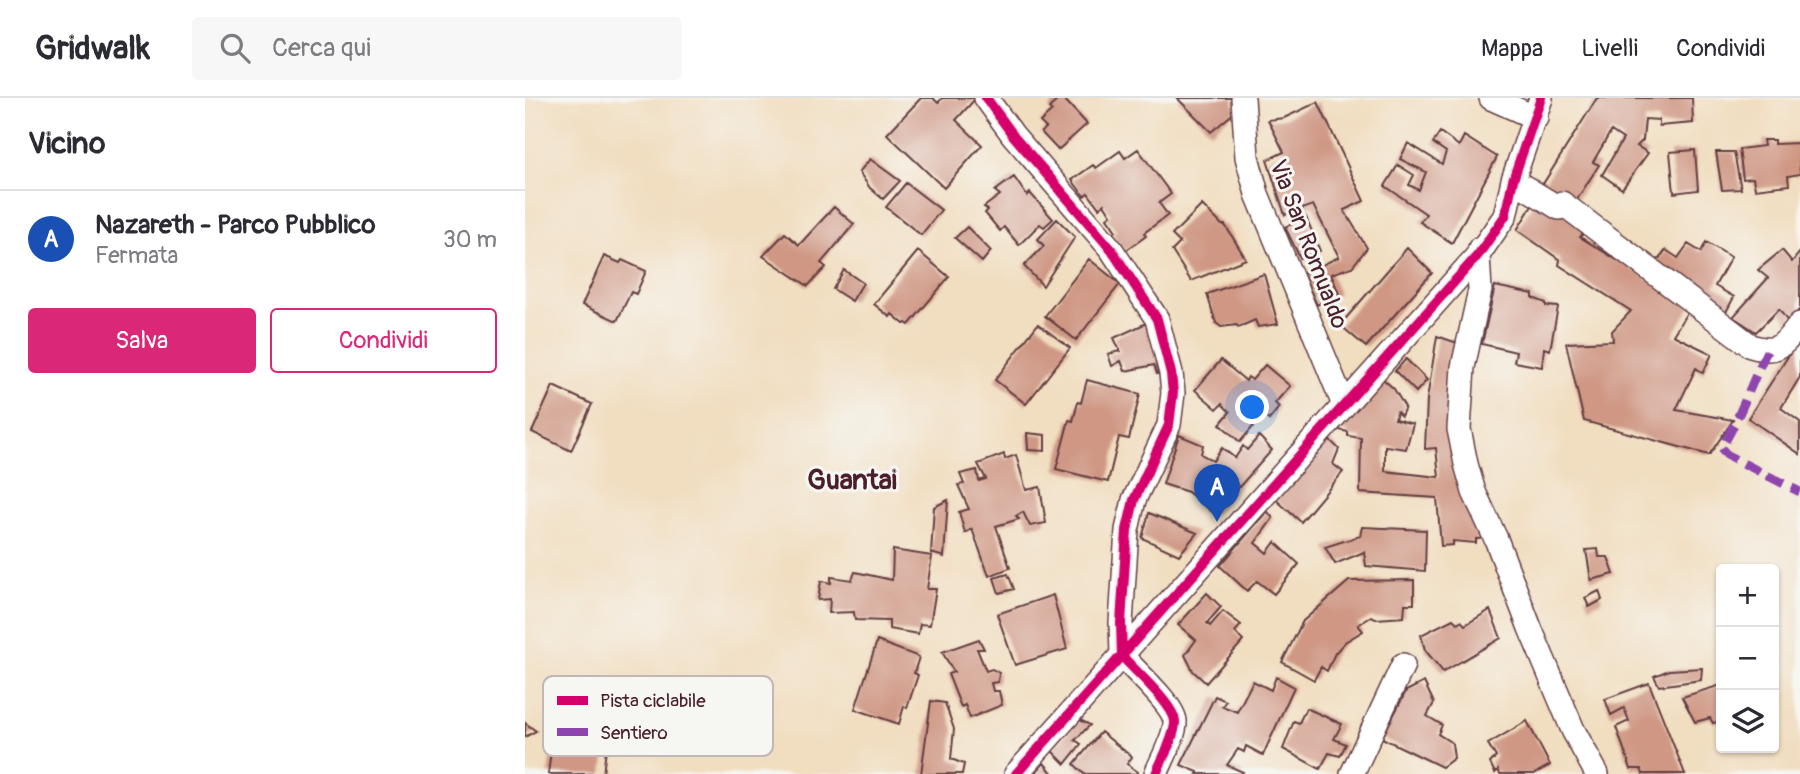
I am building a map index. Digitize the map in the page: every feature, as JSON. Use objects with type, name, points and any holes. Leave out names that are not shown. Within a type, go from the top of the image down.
[{"type":"street","points":[[986,98],[1013,135],[1111,249],[1157,319],[1171,373],[1173,393],[1168,425],[1134,500],[1127,530],[1121,623],[1122,656],[1169,708],[1175,722],[1156,774]]},
{"type":"street","name":"Via San Romualdo","points":[[1243,98],[1247,157],[1257,194],[1344,405]]},
{"type":"street","points":[[1016,774],[1478,255],[1505,216],[1513,180],[1538,108],[1491,98]]},
{"type":"street","points":[[1513,180],[1559,208],[1562,203],[1751,346],[1767,351],[1779,349],[1800,324]]},
{"type":"street","points":[[1478,255],[1479,290],[1463,367],[1459,429],[1466,464],[1474,492],[1496,539],[1573,730],[1597,774]]},
{"type":"street","points":[[1353,774],[1403,665]]},
{"type":"building","points":[[921,98],[933,98],[938,103],[942,98],[976,98],[956,120],[982,145],[944,188],[887,134]]},
{"type":"building","points":[[1060,98],[1087,124],[1058,150],[1041,132],[1046,128],[1040,122],[1052,111],[1049,108]]},
{"type":"building","points":[[1177,98],[1233,98],[1235,112],[1211,132]]},
{"type":"building","points":[[1597,98],[1692,98],[1693,123],[1659,126],[1659,120],[1645,119],[1643,140],[1637,146],[1648,153],[1622,189],[1602,175],[1623,139],[1611,131],[1593,162],[1599,165],[1574,204],[1538,192]]},
{"type":"building","points":[[1318,102],[1364,201],[1344,210],[1367,248],[1352,267],[1331,274],[1339,294],[1317,305],[1303,274],[1339,257],[1313,205],[1285,215],[1267,160],[1284,152],[1268,120],[1284,118]]},
{"type":"building","points":[[1440,132],[1459,146],[1464,136],[1497,157],[1452,243],[1420,222],[1426,214],[1385,186],[1398,165],[1414,175],[1409,185],[1419,190],[1426,172],[1400,159],[1408,143],[1442,164],[1446,152],[1433,143]]},
{"type":"building","points":[[1763,140],[1774,140],[1774,144],[1799,143],[1800,174],[1788,176],[1789,185],[1755,189],[1753,178],[1743,179],[1739,149],[1764,146]]},
{"type":"building","points":[[1138,149],[1171,194],[1159,203],[1168,215],[1125,251],[1112,234],[1116,231],[1107,218],[1111,215],[1104,204],[1099,208],[1088,193],[1084,196],[1072,180],[1093,165],[1096,168],[1120,151],[1125,158]]},
{"type":"building","points":[[1695,150],[1698,190],[1674,193],[1670,152]]},
{"type":"building","points":[[1716,152],[1734,152],[1741,189],[1722,190]]},
{"type":"building","points":[[870,159],[900,181],[883,199],[870,188],[859,172]]},
{"type":"building","points":[[1014,177],[1027,196],[1030,193],[1053,219],[1044,227],[1040,224],[1019,245],[1004,227],[1000,231],[985,213],[988,210],[984,207],[1000,195],[995,191]]},
{"type":"building","points":[[906,183],[941,210],[921,235],[886,207]]},
{"type":"building","points":[[1538,196],[1590,226],[1580,237],[1691,306],[1673,335],[1712,354],[1703,373],[1696,368],[1676,410],[1733,420],[1709,455],[1584,421],[1566,343],[1613,341],[1612,331],[1631,311],[1559,265],[1560,260],[1517,230]]},
{"type":"building","points":[[1202,205],[1225,225],[1246,259],[1191,281],[1172,251],[1180,243],[1172,235]]},
{"type":"building","points":[[834,207],[854,224],[821,263],[826,267],[808,286],[763,256],[785,233],[799,245]]},
{"type":"building","points":[[1306,217],[1320,251],[1300,258],[1285,227]]},
{"type":"building","points":[[1057,219],[1075,237],[1043,286],[1024,266],[1044,246],[1038,239]]},
{"type":"building","points":[[967,227],[991,251],[982,262],[955,238]]},
{"type":"building","points":[[1706,242],[1731,257],[1715,286],[1734,297],[1725,314],[1655,264],[1666,250],[1678,258],[1688,244],[1701,252]]},
{"type":"building","points":[[1407,248],[1432,273],[1366,347],[1340,325]]},
{"type":"building","points":[[1782,250],[1792,262],[1800,252],[1800,309],[1788,322],[1779,309],[1756,332],[1733,317],[1768,278],[1758,270]]},
{"type":"building","points":[[918,251],[949,277],[909,325],[892,314],[890,317],[874,304]]},
{"type":"building","points":[[604,256],[620,263],[622,260],[646,271],[636,294],[631,292],[617,321],[582,305]]},
{"type":"building","points":[[1089,259],[1120,284],[1076,340],[1045,316]]},
{"type":"building","points":[[844,270],[863,283],[852,301],[833,289]]},
{"type":"building","points":[[1264,274],[1278,324],[1258,327],[1255,320],[1239,327],[1221,327],[1216,323],[1207,294]]},
{"type":"building","points":[[1495,286],[1533,294],[1533,298],[1546,303],[1546,306],[1558,307],[1550,350],[1544,348],[1542,367],[1514,362],[1516,352],[1482,344]]},
{"type":"building","points":[[1153,320],[1167,372],[1157,374],[1154,365],[1125,371],[1121,361],[1112,366],[1108,354],[1120,351],[1114,338]]},
{"type":"building","points":[[1038,324],[1070,348],[1026,404],[995,380]]},
{"type":"building","points":[[1437,336],[1460,344],[1450,423],[1491,538],[1476,539],[1476,543],[1453,541],[1453,545],[1441,546],[1437,498],[1360,493],[1361,438],[1348,436],[1348,432],[1335,429],[1383,379],[1394,389],[1405,407],[1401,416],[1397,412],[1395,419],[1413,424],[1406,449],[1385,446],[1385,471],[1439,477],[1436,448],[1425,449],[1427,399]]},
{"type":"building","points":[[1800,338],[1800,377],[1781,408],[1800,422],[1800,454],[1748,418]]},
{"type":"building","points":[[1406,359],[1427,380],[1416,392],[1395,371]]},
{"type":"building","points":[[1221,360],[1246,381],[1248,377],[1252,380],[1265,365],[1290,386],[1275,403],[1279,407],[1269,420],[1263,415],[1240,442],[1220,424],[1230,412],[1222,404],[1217,409],[1195,390]]},
{"type":"building","points":[[1087,380],[1140,394],[1129,439],[1119,437],[1108,482],[1056,469],[1069,420],[1073,421]]},
{"type":"building","points":[[553,386],[592,404],[571,451],[532,432]]},
{"type":"building","points":[[1027,433],[1045,435],[1045,451],[1028,450]]},
{"type":"building","points":[[1179,435],[1203,445],[1201,454],[1213,461],[1222,448],[1235,458],[1243,446],[1247,450],[1259,436],[1272,450],[1215,514],[1188,492],[1163,484]]},
{"type":"building","points":[[1327,437],[1339,449],[1333,464],[1343,472],[1301,522],[1274,498]]},
{"type":"building","points":[[1004,454],[1005,459],[1016,455],[1026,490],[1040,487],[1046,523],[1030,526],[1023,512],[1016,516],[1019,519],[996,526],[1010,568],[989,576],[972,529],[965,533],[959,512],[969,509],[958,485],[964,484],[960,474],[977,470],[979,481],[986,479],[978,464]]},
{"type":"building","points":[[948,500],[944,557],[931,553],[934,507]]},
{"type":"building","points":[[1267,511],[1273,518],[1255,543],[1267,553],[1275,542],[1299,564],[1274,594],[1257,581],[1247,591],[1220,566]]},
{"type":"building","points":[[1149,513],[1197,533],[1179,555],[1142,538]]},
{"type":"building","points":[[1362,527],[1426,530],[1425,571],[1366,566],[1364,552],[1335,564],[1325,547],[1360,536]]},
{"type":"building","points":[[1598,549],[1599,557],[1608,557],[1614,574],[1591,580],[1586,550]]},
{"type":"building","points":[[893,550],[932,556],[927,589],[936,589],[930,625],[920,624],[918,634],[889,629],[889,621],[855,620],[854,612],[829,613],[830,599],[818,600],[821,581],[831,583],[831,577],[852,580],[855,572],[892,580]]},
{"type":"building","points":[[1008,574],[1014,589],[999,593],[994,578]]},
{"type":"building","points":[[1414,580],[1414,604],[1405,604],[1404,617],[1371,617],[1358,625],[1363,631],[1345,642],[1335,653],[1327,671],[1321,667],[1314,680],[1282,662],[1303,621],[1349,581]]},
{"type":"building","points":[[1599,591],[1602,600],[1589,607],[1585,598]]},
{"type":"building","points":[[1207,593],[1221,607],[1207,623],[1210,626],[1223,611],[1241,625],[1235,632],[1243,641],[1206,683],[1193,671],[1185,655],[1196,640],[1178,625]]},
{"type":"building","points":[[1053,595],[1067,649],[1015,665],[997,614]]},
{"type":"building","points":[[1490,610],[1501,638],[1443,672],[1425,650],[1421,635],[1453,619],[1465,625]]},
{"type":"building","points":[[979,639],[984,649],[977,649],[986,671],[992,669],[999,673],[998,682],[991,683],[993,691],[999,691],[1002,705],[970,718],[965,705],[961,707],[948,674],[954,672],[942,652]]},
{"type":"building","points":[[877,641],[919,657],[914,673],[918,675],[899,724],[855,709]]},
{"type":"building","points":[[1702,668],[1701,680],[1659,686],[1654,676],[1669,670]]},
{"type":"building","points":[[1276,677],[1294,687],[1263,755],[1246,746],[1244,752],[1238,749],[1227,765],[1243,772],[1242,774],[1197,774],[1198,772],[1181,765],[1215,696],[1226,701],[1222,706],[1237,712],[1253,681],[1271,690]]},
{"type":"building","points":[[1424,682],[1434,703],[1427,716],[1442,725],[1438,734],[1452,743],[1454,758],[1442,767],[1382,738],[1406,691]]},
{"type":"building","points":[[1649,683],[1685,774],[1643,774],[1641,769],[1631,769],[1616,727],[1629,721],[1624,708],[1611,715],[1605,699]]},
{"type":"building","points":[[1716,687],[1716,722],[1713,723],[1710,718],[1695,722],[1682,697]]},
{"type":"building","points":[[931,701],[945,703],[954,729],[951,759],[964,764],[962,774],[921,774]]},
{"type":"building","points":[[1306,708],[1342,724],[1334,739],[1346,744],[1340,756],[1329,753],[1320,769],[1283,749],[1294,721],[1299,723]]},
{"type":"building","points":[[1080,720],[1090,725],[1075,740],[1081,744],[1065,764],[1051,750]]},
{"type":"building","points":[[1527,721],[1550,765],[1534,774],[1500,774],[1498,770],[1495,773],[1490,763],[1496,757],[1488,744]]},
{"type":"building","points":[[525,723],[536,731],[525,737]]},
{"type":"building","points":[[1101,732],[1132,757],[1127,764],[1138,772],[1137,774],[1084,774],[1074,764]]},
{"type":"building","points":[[550,756],[605,756],[603,774],[548,774]]},
{"type":"building","points":[[1044,763],[1053,774],[1034,774]]},
{"type":"marked path","points":[[1767,351],[1721,448],[1727,455],[1800,492]]},
{"type":"cycle path","points":[[986,98],[1013,135],[1111,249],[1157,319],[1171,373],[1173,393],[1169,425],[1134,500],[1127,530],[1121,623],[1122,656],[1161,697],[1175,721],[1171,740],[1156,774]]},
{"type":"cycle path","points":[[1016,774],[1478,255],[1505,216],[1513,180],[1541,98]]},
{"type":"place","name":"Nazareth - Parco Pubblico","points":[[1217,522]]},
{"type":"district","name":"Guantai","points":[[852,479]]}]
